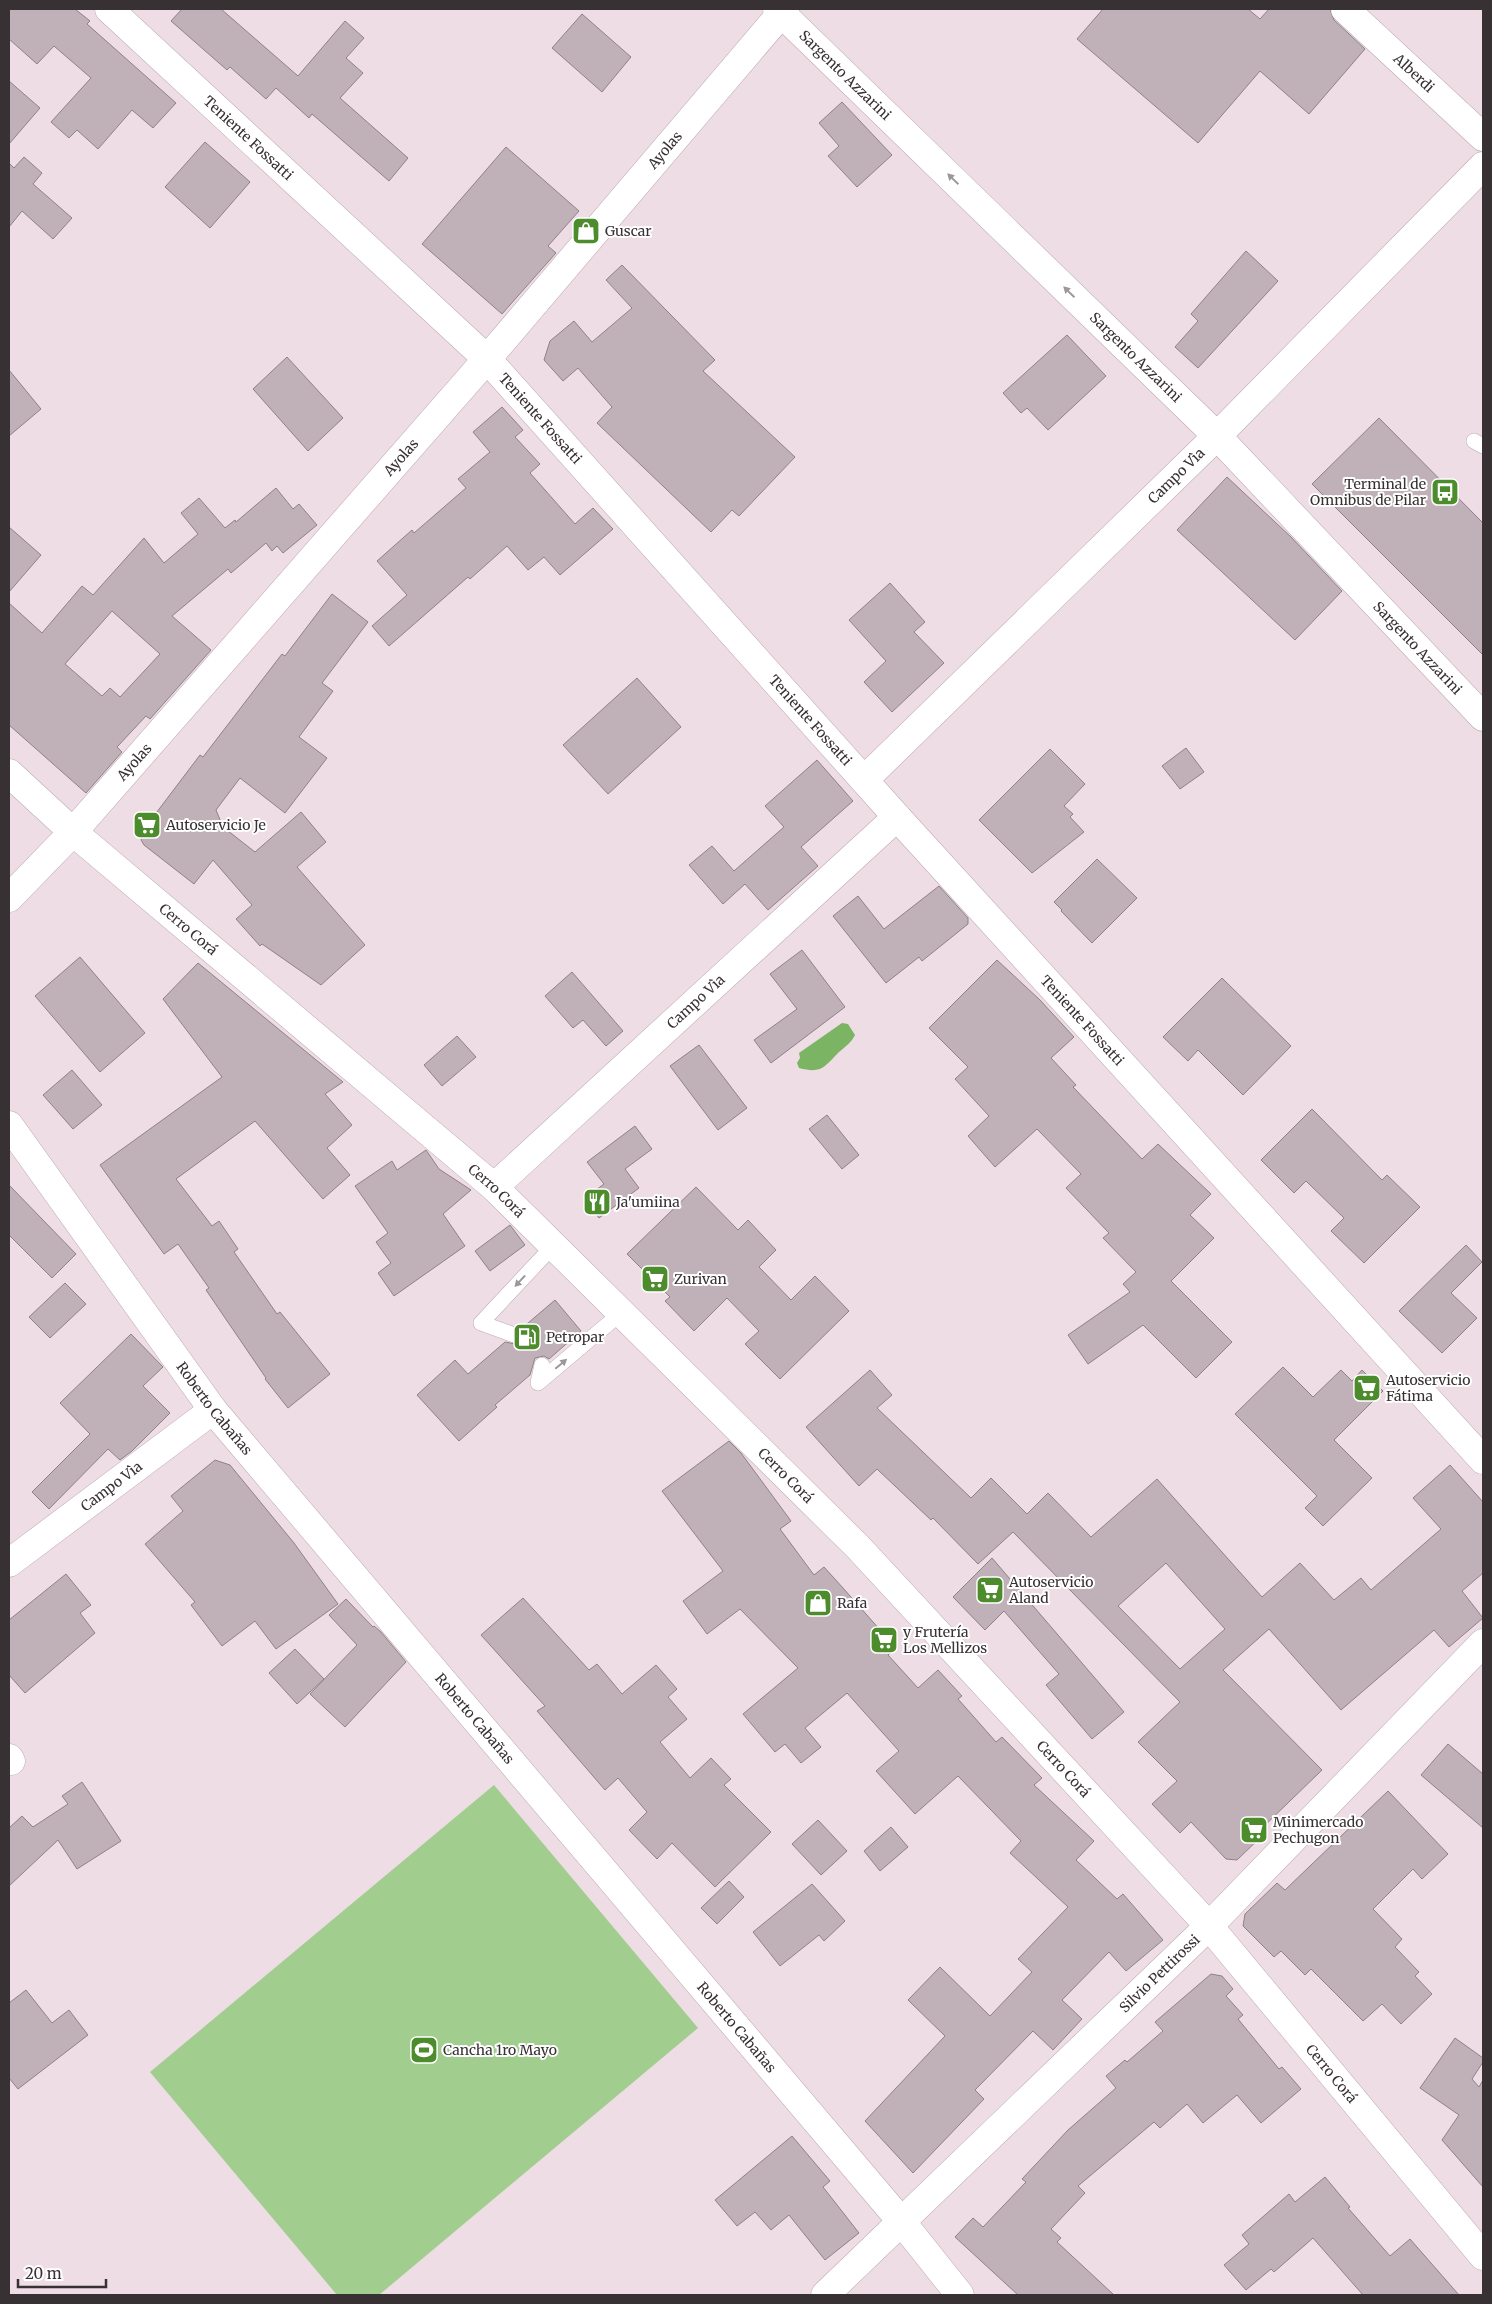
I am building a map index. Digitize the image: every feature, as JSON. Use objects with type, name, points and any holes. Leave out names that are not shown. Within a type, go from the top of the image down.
[{"type":"street","name":"Teniente Fossatti","points":[[109,9],[487,359],[897,817],[1483,1460]]},
{"type":"street","name":"Alberdi","points":[[1346,9],[1483,137]]},
{"type":"street","name":"Ayolas","points":[[9,898],[73,832],[487,359],[781,10]]},
{"type":"street","name":"Sargento Azzarini","points":[[781,10],[1217,436],[1483,717]]},
{"type":"street","name":"Campo Vìa","points":[[864,780],[1217,436],[1483,166]]},
{"type":"street","name":"Cerro Corá","points":[[9,773],[73,832],[494,1187],[858,1547],[1209,1926],[1483,2256]]},
{"type":"street","name":"Campo Vìa","points":[[494,1187],[897,817]]},
{"type":"street","name":"Roberto Cabañas","points":[[9,1125],[213,1410],[901,2221],[960,2295]]},
{"type":"street","name":"Campo Vìa","points":[[9,1564],[213,1410]]},
{"type":"street","name":"Silvio Pettirossi","points":[[825,2295],[1209,1926],[1483,1643]]},
{"type":"lane","points":[[514,1335],[481,1323],[553,1246]]},
{"type":"lane","points":[[542,1365],[538,1383],[621,1313]]},
{"type":"shaded area","points":[[842,1023],[848,1024],[855,1035],[850,1042],[822,1068],[807,1070],[799,1068],[797,1063],[800,1058],[799,1053]]},
{"type":"shaded area","name":"Cancha 1ro Mayo","points":[[494,1785],[698,2028],[379,2295],[337,2295],[150,2072]]},
{"type":"building","points":[[9,9],[75,9],[90,21],[87,24],[176,103],[153,128],[132,110],[98,149],[77,130],[69,138],[51,122],[91,78],[54,46],[37,64],[9,39]]},
{"type":"building","points":[[182,9],[221,9],[298,76],[345,21],[364,38],[346,58],[363,73],[340,98],[408,158],[389,181],[312,114],[309,118],[276,88],[266,99],[230,67],[227,70],[171,21]]},
{"type":"building","points":[[1103,9],[1248,9],[1260,19],[1269,9],[1330,9],[1334,20],[1365,49],[1309,114],[1260,71],[1198,143],[1077,39]]},
{"type":"building","points":[[582,14],[631,57],[602,92],[552,48]]},
{"type":"building","points":[[9,81],[40,108],[9,144]]},
{"type":"building","points":[[842,102],[892,155],[857,187],[828,156],[839,146],[819,123]]},
{"type":"building","points":[[205,142],[250,182],[210,228],[165,187]]},
{"type":"building","points":[[506,147],[579,211],[548,246],[556,253],[502,314],[422,244]]},
{"type":"building","points":[[24,157],[42,173],[33,184],[72,218],[53,239],[22,211],[9,227],[9,163],[14,168]]},
{"type":"building","points":[[1246,251],[1278,281],[1198,368],[1175,347],[1198,321],[1191,314]]},
{"type":"building","points":[[622,265],[715,360],[703,371],[795,457],[739,516],[732,510],[711,532],[597,423],[612,407],[578,368],[563,381],[544,360],[550,341],[574,321],[592,342],[632,308],[606,280]]},
{"type":"building","points":[[1067,335],[1106,376],[1048,430],[1027,408],[1021,413],[1003,393]]},
{"type":"building","points":[[287,357],[343,418],[308,451],[253,389]]},
{"type":"building","points":[[9,370],[41,409],[9,436]]},
{"type":"building","points":[[502,407],[523,430],[515,437],[540,464],[530,473],[575,524],[593,508],[613,529],[560,575],[544,557],[528,570],[507,546],[470,579],[468,577],[389,646],[372,626],[407,595],[377,561],[412,530],[414,533],[466,488],[458,479],[490,452],[473,432]]},
{"type":"building","points":[[1379,418],[1483,523],[1483,655],[1312,484]]},
{"type":"building","points":[[1227,477],[1291,537],[1342,591],[1295,640],[1177,530]]},
{"type":"building","points":[[276,488],[293,509],[299,504],[317,525],[283,553],[277,546],[272,551],[266,543],[231,573],[228,569],[172,616],[211,650],[150,719],[146,716],[117,747],[122,752],[86,793],[9,725],[9,603],[42,633],[82,586],[93,595],[144,538],[164,563],[198,534],[181,513],[199,498],[225,528],[235,520],[236,522]],"holes":[[[112,611],[160,654],[120,697],[110,688],[102,696],[65,664]]]},
{"type":"building","points":[[9,527],[41,555],[9,592]]},
{"type":"building","points":[[890,583],[925,622],[914,632],[944,663],[892,712],[864,682],[886,661],[849,620]]},
{"type":"building","points":[[332,594],[368,622],[322,683],[333,691],[299,737],[327,758],[285,813],[240,778],[216,810],[223,827],[255,852],[301,812],[326,842],[297,867],[365,945],[321,985],[262,944],[260,946],[236,919],[252,905],[213,860],[194,884],[144,845],[141,840],[144,829],[200,755],[203,757],[282,654],[285,656]]},
{"type":"building","points":[[637,678],[681,727],[608,794],[563,745]]},
{"type":"building","points":[[1186,748],[1204,772],[1180,789],[1162,766]]},
{"type":"building","points":[[1050,749],[1085,784],[1064,806],[1073,814],[1070,817],[1084,832],[1032,873],[979,820]]},
{"type":"building","points":[[817,760],[853,801],[801,847],[818,866],[768,910],[745,884],[723,904],[689,865],[712,846],[734,871],[784,827],[765,806]]},
{"type":"building","points":[[1097,859],[1137,898],[1092,943],[1054,902]]},
{"type":"building","points":[[939,886],[968,918],[968,924],[922,961],[919,957],[886,983],[833,916],[858,896],[884,929]]},
{"type":"building","points":[[802,950],[845,1007],[771,1063],[754,1040],[797,1009],[770,974]]},
{"type":"building","points":[[80,957],[145,1033],[100,1072],[35,996]]},
{"type":"building","points":[[997,960],[1040,1000],[1074,1037],[1051,1058],[1076,1085],[1073,1087],[1142,1159],[1158,1144],[1211,1194],[1190,1215],[1214,1238],[1171,1281],[1232,1342],[1196,1378],[1143,1325],[1088,1364],[1068,1335],[1130,1292],[1123,1284],[1136,1272],[1103,1238],[1109,1233],[1066,1188],[1081,1174],[1037,1129],[995,1167],[968,1136],[989,1116],[955,1079],[968,1067],[929,1028]]},
{"type":"building","points":[[198,963],[343,1082],[325,1094],[352,1125],[327,1148],[350,1175],[323,1199],[255,1121],[176,1179],[212,1226],[219,1221],[238,1249],[234,1252],[277,1314],[280,1312],[330,1374],[288,1408],[265,1379],[206,1290],[209,1288],[178,1244],[164,1254],[100,1165],[222,1077],[163,999]]},
{"type":"building","points":[[572,972],[623,1031],[606,1046],[583,1020],[573,1028],[545,996]]},
{"type":"building","points":[[1222,978],[1291,1046],[1243,1095],[1198,1050],[1188,1061],[1163,1037]]},
{"type":"building","points":[[457,1036],[476,1057],[442,1086],[424,1065]]},
{"type":"building","points":[[699,1045],[747,1108],[718,1130],[670,1066]]},
{"type":"building","points":[[72,1070],[102,1105],[73,1129],[43,1095]]},
{"type":"building","points":[[1312,1109],[1382,1180],[1387,1175],[1420,1207],[1364,1263],[1331,1231],[1344,1218],[1306,1181],[1294,1193],[1261,1160]]},
{"type":"building","points":[[827,1115],[859,1155],[842,1169],[809,1129]]},
{"type":"building","points":[[635,1126],[652,1149],[625,1169],[639,1188],[599,1218],[584,1199],[604,1184],[587,1162]]},
{"type":"building","points":[[426,1150],[439,1169],[471,1190],[443,1214],[465,1246],[394,1296],[378,1273],[391,1263],[376,1242],[388,1233],[355,1186],[392,1161],[397,1170]]},
{"type":"building","points":[[9,1185],[76,1254],[52,1278],[9,1235]]},
{"type":"building","points":[[696,1187],[738,1230],[748,1220],[776,1250],[759,1267],[791,1300],[815,1276],[849,1311],[780,1379],[745,1344],[759,1331],[727,1298],[694,1331],[665,1301],[670,1297],[627,1254]]},
{"type":"building","points":[[510,1225],[525,1245],[490,1271],[475,1251]]},
{"type":"building","points":[[1466,1245],[1482,1262],[1451,1293],[1477,1318],[1442,1353],[1399,1311]]},
{"type":"building","points":[[65,1283],[86,1304],[50,1338],[29,1317]]},
{"type":"building","points":[[555,1300],[581,1331],[549,1359],[544,1356],[535,1358],[530,1375],[495,1405],[497,1407],[459,1441],[417,1395],[455,1360],[468,1374],[505,1342],[515,1344],[520,1342],[523,1338],[521,1329]]},
{"type":"building","points":[[131,1334],[163,1367],[143,1386],[170,1413],[132,1451],[120,1460],[108,1449],[49,1509],[32,1492],[90,1434],[60,1403]]},
{"type":"building","points":[[1283,1367],[1313,1397],[1341,1370],[1352,1381],[1362,1370],[1383,1391],[1334,1440],[1372,1478],[1323,1526],[1305,1508],[1317,1496],[1235,1414]]},
{"type":"building","points":[[870,1370],[892,1395],[877,1408],[971,1498],[991,1478],[1027,1514],[1048,1493],[1091,1537],[1157,1479],[1262,1597],[1300,1563],[1334,1600],[1361,1578],[1371,1590],[1441,1529],[1413,1498],[1450,1465],[1483,1502],[1483,1573],[1462,1591],[1483,1618],[1449,1647],[1434,1630],[1341,1710],[1269,1629],[1223,1670],[1322,1770],[1260,1830],[1264,1834],[1237,1860],[1226,1859],[1191,1822],[1180,1833],[1152,1804],[1177,1781],[1138,1742],[1180,1702],[1013,1532],[978,1564],[933,1518],[931,1520],[877,1469],[859,1486],[806,1427]],"holes":[[[1166,1563],[1225,1629],[1180,1669],[1118,1606]]]},
{"type":"building","points":[[729,1441],[741,1453],[791,1521],[780,1529],[814,1575],[824,1567],[896,1648],[888,1655],[918,1688],[938,1670],[962,1696],[958,1699],[996,1742],[1002,1737],[1042,1778],[1034,1785],[1094,1841],[1076,1860],[1117,1899],[1123,1894],[1163,1940],[1126,1971],[1109,1952],[1062,2000],[1082,2019],[1053,2050],[1033,2031],[975,2090],[984,2099],[913,2173],[865,2121],[945,2036],[908,2000],[940,1967],[990,2016],[1032,1972],[1018,1959],[1068,1907],[1010,1853],[1021,1841],[958,1776],[915,1814],[876,1771],[899,1751],[847,1693],[805,1728],[821,1747],[801,1763],[785,1744],[775,1752],[743,1714],[798,1668],[740,1609],[707,1634],[683,1601],[723,1571],[662,1491]]},
{"type":"building","points":[[215,1460],[230,1465],[294,1543],[338,1604],[276,1649],[255,1621],[222,1646],[191,1605],[195,1602],[145,1544],[183,1511],[171,1496]]},
{"type":"building","points":[[992,1558],[1124,1712],[1092,1739],[1046,1685],[1059,1674],[1004,1611],[985,1630],[953,1597]]},
{"type":"building","points":[[66,1574],[91,1605],[80,1613],[95,1633],[25,1693],[9,1675],[9,1620]]},
{"type":"building","points":[[523,1598],[589,1670],[597,1664],[622,1694],[656,1665],[677,1689],[668,1697],[687,1719],[660,1742],[690,1778],[711,1758],[731,1779],[724,1785],[771,1832],[715,1887],[672,1843],[657,1859],[629,1830],[647,1812],[618,1778],[605,1790],[537,1711],[545,1706],[481,1635]]},
{"type":"building","points":[[346,1599],[373,1627],[381,1632],[406,1662],[345,1727],[310,1694],[357,1645],[329,1615]]},
{"type":"building","points":[[295,1649],[324,1679],[297,1704],[269,1673]]},
{"type":"building","points":[[1448,1744],[1483,1774],[1483,1828],[1421,1775]]},
{"type":"building","points":[[82,1782],[121,1841],[77,1869],[58,1840],[9,1886],[9,1828],[22,1816],[33,1827],[68,1804],[62,1796]]},
{"type":"building","points":[[1388,1791],[1448,1854],[1422,1879],[1413,1869],[1373,1909],[1402,1939],[1395,1947],[1419,1972],[1415,1976],[1432,1994],[1401,2024],[1382,2004],[1363,2021],[1311,1969],[1305,1975],[1281,1951],[1274,1957],[1243,1926],[1245,1914],[1277,1883],[1285,1890]]},
{"type":"building","points":[[818,1820],[847,1851],[821,1875],[792,1844]]},
{"type":"building","points":[[891,1827],[908,1847],[880,1871],[864,1851]]},
{"type":"building","points":[[729,1881],[744,1897],[717,1924],[701,1908]]},
{"type":"building","points":[[812,1884],[845,1921],[824,1941],[819,1935],[780,1966],[753,1932]]},
{"type":"building","points":[[1211,1974],[1222,1976],[1233,1989],[1226,1996],[1243,2015],[1238,2019],[1279,2069],[1282,2067],[1301,2089],[1261,2123],[1237,2095],[1203,2123],[1187,2104],[1160,2128],[1154,2122],[1078,2186],[1085,2193],[1051,2229],[1061,2238],[1057,2242],[1114,2295],[1018,2295],[955,2237],[973,2218],[983,2227],[1026,2182],[1022,2179],[1068,2130],[1116,2088],[1106,2076],[1125,2060],[1127,2062],[1163,2031],[1155,2022]]},
{"type":"building","points":[[26,1990],[52,2023],[69,2010],[88,2035],[18,2089],[9,2078],[9,2003]]},
{"type":"building","points":[[1455,2038],[1483,2058],[1483,2062],[1472,2079],[1479,2087],[1483,2080],[1483,2187],[1442,2140],[1459,2115],[1420,2088]]},
{"type":"building","points":[[792,2136],[830,2181],[823,2187],[859,2233],[825,2260],[789,2215],[771,2230],[755,2212],[737,2226],[715,2200]]},
{"type":"building","points":[[1325,2177],[1350,2207],[1348,2208],[1390,2256],[1410,2239],[1459,2295],[1363,2295],[1313,2238],[1274,2272],[1271,2269],[1246,2290],[1224,2265],[1249,2244],[1242,2235],[1289,2194],[1295,2202]]},
{"type":"place","name":"Guscar","points":[[586,231]]},
{"type":"place","name":"Terminal de Omnibus de Pilar","points":[[1445,492]]},
{"type":"place","name":"Autoservicio Je","points":[[147,825]]},
{"type":"place","name":"Ja'umiina","points":[[597,1202]]},
{"type":"place","name":"Zurivan","points":[[655,1279]]},
{"type":"place","name":"Petropar","points":[[527,1337]]},
{"type":"place","name":"Autoservicio Fátima","points":[[1367,1388]]},
{"type":"place","name":"Autoservicio Aland","points":[[990,1590]]},
{"type":"place","name":"Rafa","points":[[818,1603]]},
{"type":"place","name":"y Frutería Los Mellizos","points":[[884,1640]]},
{"type":"place","name":"Minimercado Pechugon","points":[[1254,1830]]},
{"type":"place","name":"Cancha 1ro Mayo","points":[[424,2050]]}]
